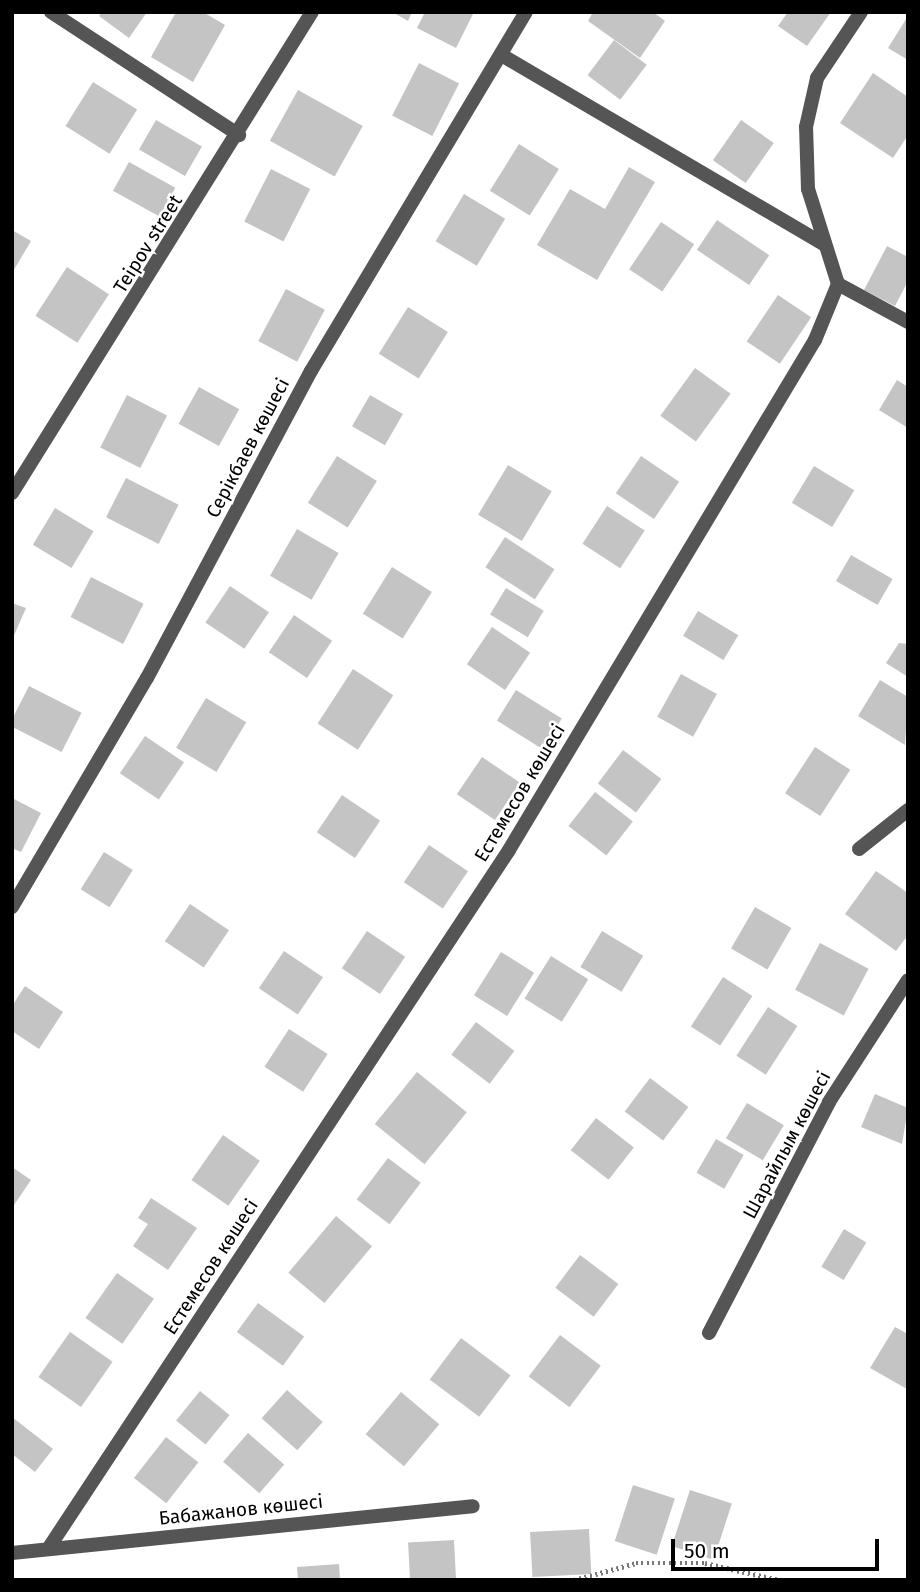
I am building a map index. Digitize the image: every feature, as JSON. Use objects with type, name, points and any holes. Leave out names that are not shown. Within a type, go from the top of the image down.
[{"type":"street","points":[[51,12],[239,135]]},
{"type":"street","name":"Teipov street","points":[[12,493],[239,135],[312,12]]},
{"type":"street","name":"Серікбаев көшесі","points":[[12,907],[148,677],[311,371],[503,56],[526,12]]},
{"type":"street","points":[[861,12],[817,78],[806,127],[808,189],[838,284],[908,322]]},
{"type":"street","points":[[503,56],[825,245]]},
{"type":"street","name":"Естемесов көшесі","points":[[48,1549],[509,850],[815,340],[838,284]]},
{"type":"street","points":[[859,849],[908,810]]},
{"type":"street","name":"Шарайлым көшесі","points":[[709,1333],[829,1102],[908,980]]},
{"type":"street","name":"Бабажанов көшесі","points":[[12,1553],[473,1506]]},
{"type":"path","points":[[574,1580],[636,1563],[705,1563],[779,1580]]},
{"type":"building","points":[[102,12],[147,12],[129,38],[99,16]]},
{"type":"building","points":[[176,12],[203,12],[225,25],[193,82],[151,57]]},
{"type":"building","points":[[392,12],[412,12],[408,21]]},
{"type":"building","points":[[425,12],[474,12],[456,48],[417,28]]},
{"type":"building","points":[[593,12],[653,12],[665,21],[640,58],[588,21]]},
{"type":"building","points":[[788,12],[831,12],[807,46],[778,26]]},
{"type":"building","points":[[908,16],[908,60],[888,48]]},
{"type":"building","points":[[614,40],[647,65],[620,100],[588,75]]},
{"type":"building","points":[[419,63],[459,83],[432,136],[392,116]]},
{"type":"building","points":[[873,73],[908,97],[908,135],[893,158],[840,123]]},
{"type":"building","points":[[93,82],[137,110],[110,154],[65,126]]},
{"type":"building","points":[[298,90],[363,126],[335,177],[270,141]]},
{"type":"building","points":[[156,120],[202,146],[185,176],[139,149]]},
{"type":"building","points":[[741,120],[774,143],[746,183],[713,160]]},
{"type":"building","points":[[519,144],[559,169],[530,216],[490,191]]},
{"type":"building","points":[[129,162],[175,188],[159,217],[113,191]]},
{"type":"building","points":[[629,167],[655,182],[597,280],[537,245],[570,189],[605,209]]},
{"type":"building","points":[[271,169],[310,189],[283,242],[244,222]]},
{"type":"building","points":[[464,194],[505,219],[477,266],[436,241]]},
{"type":"building","points":[[717,220],[769,255],[749,285],[697,250]]},
{"type":"building","points":[[661,222],[694,244],[662,292],[629,269]]},
{"type":"building","points":[[12,230],[31,241],[12,273]]},
{"type":"building","points":[[887,246],[908,257],[908,281],[895,306],[864,290]]},
{"type":"building","points":[[67,267],[109,294],[77,343],[35,316]]},
{"type":"building","points":[[286,289],[325,310],[297,362],[258,341]]},
{"type":"building","points":[[778,295],[811,317],[780,364],[747,341]]},
{"type":"building","points":[[408,307],[448,332],[419,379],[379,354]]},
{"type":"building","points":[[695,368],[731,394],[696,442],[660,416]]},
{"type":"building","points":[[897,380],[908,387],[908,428],[879,410]]},
{"type":"building","points":[[199,387],[239,409],[219,446],[179,424]]},
{"type":"building","points":[[127,395],[167,415],[140,468],[100,448]]},
{"type":"building","points":[[370,395],[403,414],[385,445],[352,426]]},
{"type":"building","points":[[337,456],[377,481],[348,528],[308,503]]},
{"type":"building","points":[[641,456],[679,482],[654,519],[616,493]]},
{"type":"building","points":[[508,465],[552,491],[522,541],[478,515]]},
{"type":"building","points":[[814,466],[854,490],[832,527],[792,503]]},
{"type":"building","points":[[126,478],[179,505],[159,544],[106,517]]},
{"type":"building","points":[[607,506],[645,531],[620,568],[582,544]]},
{"type":"building","points":[[55,508],[94,531],[71,568],[33,545]]},
{"type":"building","points":[[297,529],[339,553],[312,600],[270,576]]},
{"type":"building","points":[[505,537],[554,569],[535,599],[485,567]]},
{"type":"building","points":[[851,555],[893,579],[878,605],[836,581]]},
{"type":"building","points":[[392,567],[432,592],[403,639],[363,614]]},
{"type":"building","points":[[91,577],[144,604],[123,644],[71,617]]},
{"type":"building","points":[[230,586],[269,612],[244,649],[205,622]]},
{"type":"building","points":[[506,588],[544,611],[528,637],[490,615]]},
{"type":"building","points":[[12,603],[26,608],[12,640]]},
{"type":"building","points":[[698,611],[738,635],[723,660],[683,636]]},
{"type":"building","points":[[294,615],[332,641],[307,678],[269,652]]},
{"type":"building","points":[[492,627],[530,653],[505,690],[467,664]]},
{"type":"building","points":[[899,643],[908,644],[908,677],[886,663]]},
{"type":"building","points":[[353,669],[393,695],[358,750],[318,724]]},
{"type":"building","points":[[681,674],[717,694],[693,737],[657,717]]},
{"type":"building","points":[[880,680],[908,697],[905,745],[858,716]]},
{"type":"building","points":[[29,686],[82,713],[62,752],[12,727],[12,719]]},
{"type":"building","points":[[516,690],[562,719],[543,749],[497,721]]},
{"type":"building","points":[[206,698],[246,722],[216,772],[176,748]]},
{"type":"building","points":[[145,736],[184,762],[159,800],[120,773]]},
{"type":"building","points":[[815,747],[850,770],[820,816],[785,793]]},
{"type":"building","points":[[623,750],[661,779],[636,812],[598,784]]},
{"type":"building","points":[[482,757],[520,783],[495,820],[457,794]]},
{"type":"building","points":[[595,792],[633,822],[606,855],[569,826]]},
{"type":"building","points":[[342,795],[380,821],[355,858],[317,832]]},
{"type":"building","points":[[12,798],[41,813],[21,852],[12,848]]},
{"type":"building","points":[[429,845],[468,871],[443,909],[404,882]]},
{"type":"building","points":[[104,852],[133,870],[110,907],[81,889]]},
{"type":"building","points":[[876,871],[908,893],[908,935],[896,951],[845,914]]},
{"type":"building","points":[[190,904],[229,930],[204,968],[165,941]]},
{"type":"building","points":[[755,907],[791,928],[767,970],[731,949]]},
{"type":"building","points":[[367,931],[405,957],[380,994],[342,968]]},
{"type":"building","points":[[602,931],[643,956],[622,992],[580,967]]},
{"type":"building","points":[[820,943],[869,969],[844,1016],[795,990]]},
{"type":"building","points":[[284,951],[323,977],[298,1015],[259,988]]},
{"type":"building","points":[[501,952],[534,973],[507,1016],[474,995]]},
{"type":"building","points":[[551,956],[588,979],[562,1022],[525,998]]},
{"type":"building","points":[[723,977],[752,996],[720,1046],[691,1026]]},
{"type":"building","points":[[25,986],[63,1012],[39,1049],[12,1031],[12,1006]]},
{"type":"building","points":[[768,1007],[797,1026],[766,1075],[736,1056]]},
{"type":"building","points":[[476,1022],[514,1051],[490,1084],[451,1055]]},
{"type":"building","points":[[289,1029],[328,1054],[303,1092],[264,1067]]},
{"type":"building","points":[[417,1072],[467,1112],[425,1164],[375,1124]]},
{"type":"building","points":[[650,1078],[688,1107],[663,1140],[625,1112]]},
{"type":"building","points":[[875,1094],[908,1108],[902,1144],[861,1127]]},
{"type":"building","points":[[747,1103],[784,1125],[763,1160],[726,1138]]},
{"type":"building","points":[[596,1118],[634,1148],[609,1180],[571,1150]]},
{"type":"building","points":[[223,1135],[260,1161],[228,1206],[191,1180]]},
{"type":"building","points":[[716,1139],[744,1155],[724,1189],[696,1173]]},
{"type":"building","points":[[388,1158],[421,1183],[389,1224],[357,1200]]},
{"type":"building","points":[[12,1167],[31,1180],[12,1208]]},
{"type":"building","points":[[151,1198],[197,1228],[168,1270],[133,1246],[148,1224],[138,1218]]},
{"type":"building","points":[[336,1216],[372,1246],[324,1303],[288,1273]]},
{"type":"building","points":[[844,1229],[866,1242],[844,1280],[821,1267]]},
{"type":"building","points":[[580,1255],[618,1284],[594,1317],[555,1288]]},
{"type":"building","points":[[117,1273],[154,1299],[122,1344],[85,1318]]},
{"type":"building","points":[[258,1303],[304,1337],[283,1366],[237,1332]]},
{"type":"building","points":[[895,1327],[908,1334],[907,1389],[870,1368]]},
{"type":"building","points":[[70,1332],[113,1362],[81,1407],[38,1377]]},
{"type":"building","points":[[560,1335],[601,1366],[569,1407],[529,1377]]},
{"type":"building","points":[[461,1338],[511,1375],[479,1417],[430,1380]]},
{"type":"building","points":[[287,1390],[323,1422],[297,1450],[262,1418]]},
{"type":"building","points":[[200,1391],[230,1415],[206,1444],[176,1421]]},
{"type":"building","points":[[401,1392],[439,1424],[404,1466],[366,1434]]},
{"type":"building","points":[[12,1417],[53,1449],[35,1472],[12,1454]]},
{"type":"building","points":[[248,1433],[284,1464],[259,1493],[223,1462]]},
{"type":"building","points":[[166,1437],[198,1462],[166,1503],[134,1478]]},
{"type":"building","points":[[633,1485],[675,1499],[657,1555],[615,1541]]},
{"type":"building","points":[[690,1490],[732,1504],[714,1560],[672,1546]]},
{"type":"building","points":[[589,1529],[591,1574],[532,1577],[530,1532]]},
{"type":"building","points":[[454,1540],[456,1580],[410,1580],[408,1542]]},
{"type":"building","points":[[339,1564],[340,1580],[298,1580],[297,1567]]}]
